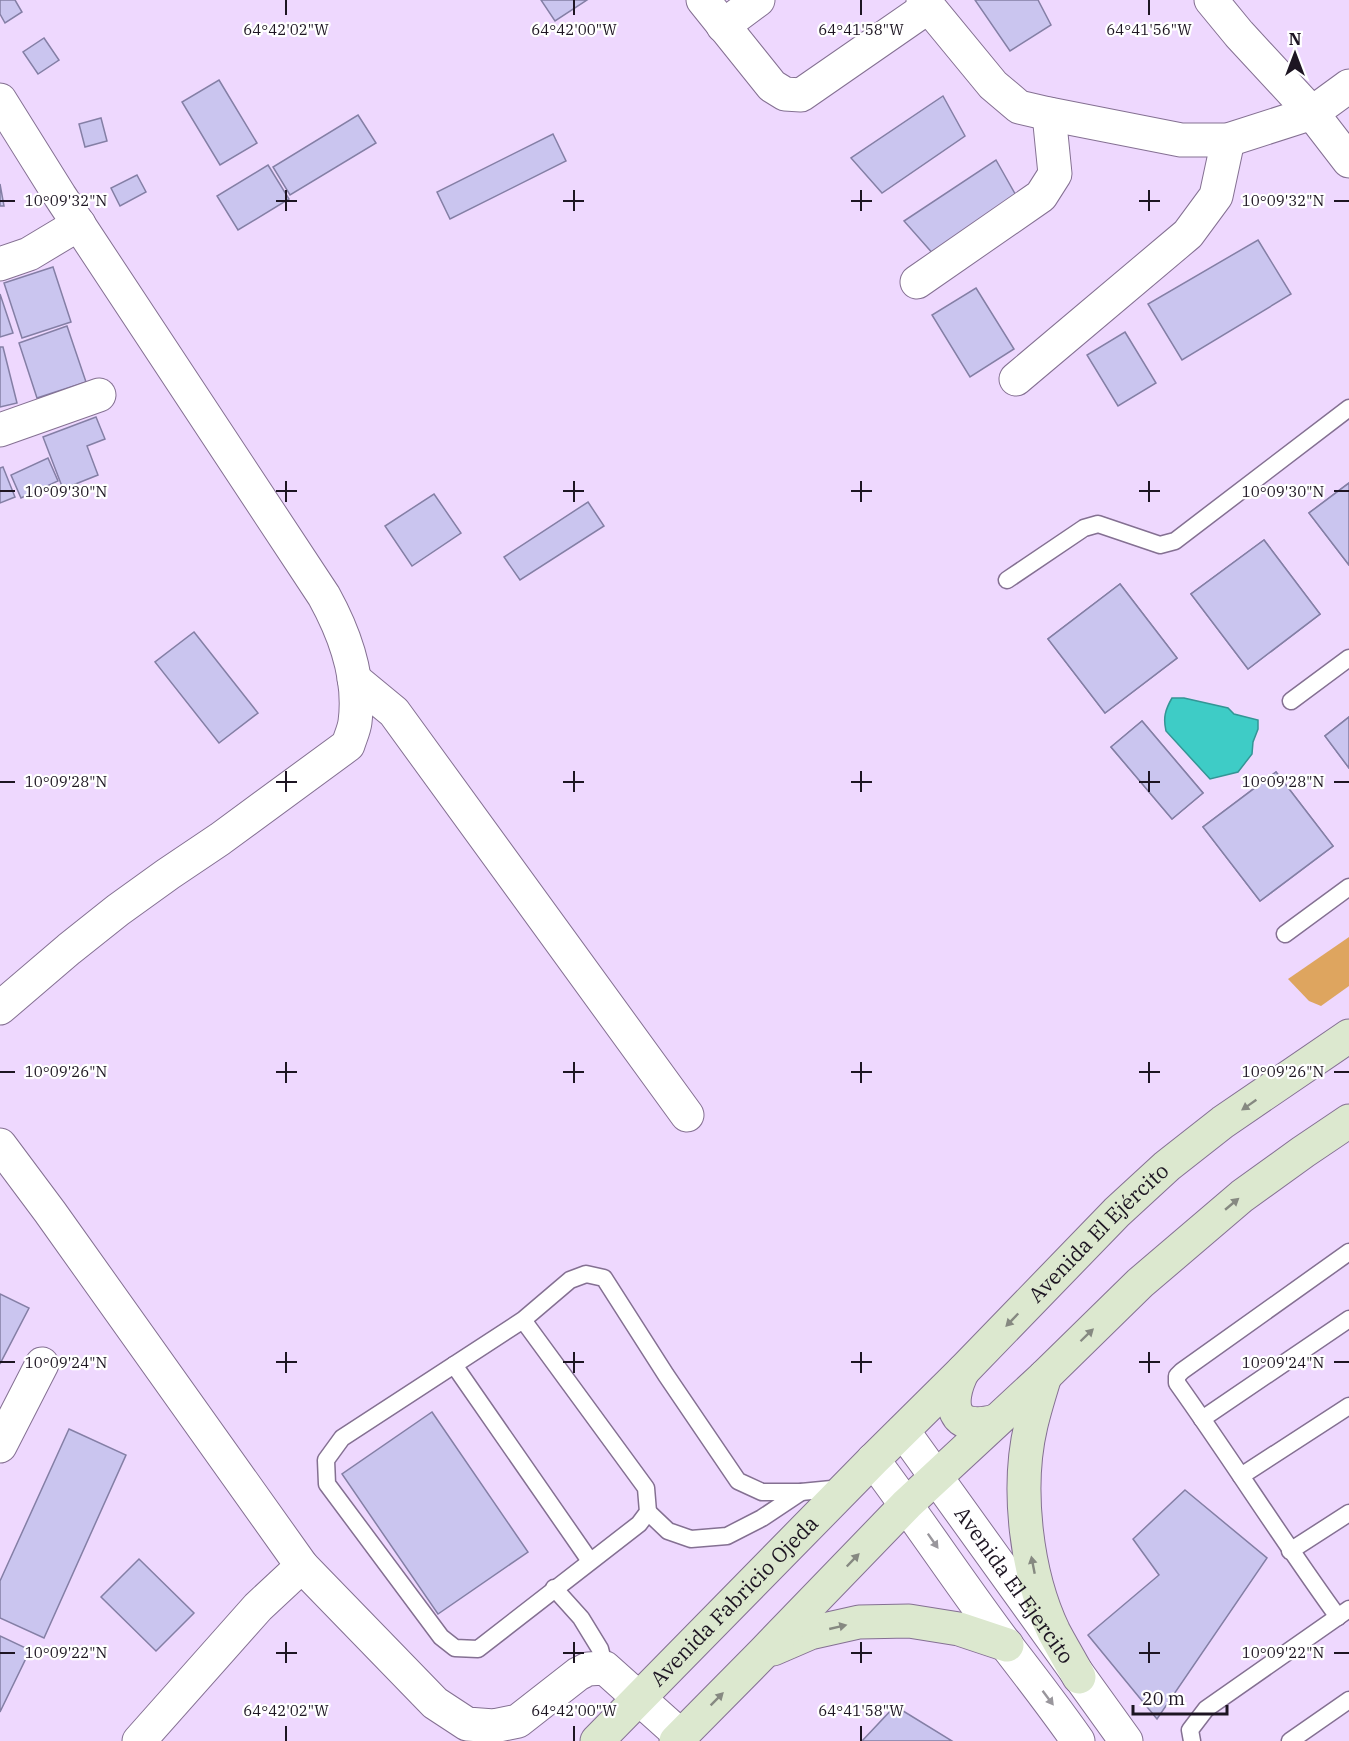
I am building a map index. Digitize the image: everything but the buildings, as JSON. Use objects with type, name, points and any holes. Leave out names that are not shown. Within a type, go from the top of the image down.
[{"type":"street","points":[[703,0],[772,86],[785,94],[801,95],[926,4],[993,86],[1019,107],[1181,140],[1228,140],[1312,113],[1349,86]]},
{"type":"street","points":[[723,26],[758,0]]},
{"type":"street","points":[[1211,0],[1312,113],[1349,161]]},
{"type":"street","points":[[0,100],[324,596],[342,631],[348,650],[356,702],[355,724],[348,745],[118,910],[0,1008]]},
{"type":"street","points":[[917,282],[1041,196],[1055,174],[1049,114]]},
{"type":"street","points":[[1016,379],[1188,234],[1216,196],[1228,140]]},
{"type":"street","points":[[0,264],[29,254],[79,224]]},
{"type":"street","points":[[0,430],[99,395]]},
{"type":"street","points":[[354,679],[394,712],[687,1115]]},
{"type":"street","name":"Avenida El Ejército","points":[[873,1460],[1117,1212],[1167,1166],[1223,1122],[1349,1036]]},
{"type":"street","points":[[0,1145],[302,1566],[435,1703],[467,1724],[494,1726],[518,1721],[578,1674],[588,1669],[605,1668],[639,1698],[678,1738],[907,1504],[1045,1376],[1140,1283],[1242,1196],[1349,1121]]},
{"type":"street","points":[[0,1446],[42,1364]]},
{"type":"street","points":[[963,1371],[955,1386],[953,1400],[957,1414],[968,1424],[981,1425],[995,1421]]},
{"type":"street","points":[[1045,1376],[1030,1426],[1024,1478],[1026,1530],[1036,1582],[1053,1631],[1079,1677]]},
{"type":"street","name":"Avenida El Ejercito","points":[[903,1431],[1126,1741]]},
{"type":"street","name":"Avenida El Ejercito","points":[[873,1460],[1078,1741]]},
{"type":"street","name":"Avenida Fabricio Ojeda","points":[[597,1741],[873,1460]]},
{"type":"street","points":[[139,1741],[258,1607],[302,1566]]},
{"type":"street","points":[[763,1653],[810,1633],[859,1622],[919,1622],[959,1629],[1007,1646]]},
{"type":"lane","points":[[1007,580],[1084,528],[1098,524],[1160,545],[1175,541],[1349,408]]},
{"type":"lane","points":[[1291,700],[1349,658]]},
{"type":"lane","points":[[1285,934],[1349,887]]},
{"type":"lane","points":[[1192,1741],[1190,1730],[1206,1709],[1343,1613],[1290,1551],[1176,1383],[1176,1376],[1349,1252]]},
{"type":"lane","points":[[523,1320],[646,1488],[648,1512],[639,1524],[477,1649],[455,1648],[441,1637],[327,1484],[326,1460],[342,1438],[523,1320],[570,1280],[586,1274],[604,1278],[738,1481],[762,1492],[801,1492],[846,1488]]},
{"type":"lane","points":[[1202,1419],[1349,1318]]},
{"type":"lane","points":[[454,1365],[590,1561]]},
{"type":"lane","points":[[1241,1476],[1349,1406]]},
{"type":"lane","points":[[648,1512],[668,1531],[691,1539],[727,1536],[762,1518],[801,1492]]},
{"type":"lane","points":[[1290,1551],[1349,1513]]},
{"type":"lane","points":[[554,1588],[581,1618],[600,1649],[605,1668]]},
{"type":"lane","points":[[1290,1741],[1349,1700]]},
{"type":"shaded area","points":[[1172,698],[1184,698],[1228,708],[1234,714],[1258,720],[1252,754],[1238,772],[1210,779],[1166,731],[1165,714]]},
{"type":"shaded area","points":[[1349,937],[1349,986],[1321,1006],[1309,1001],[1288,979]]}]
